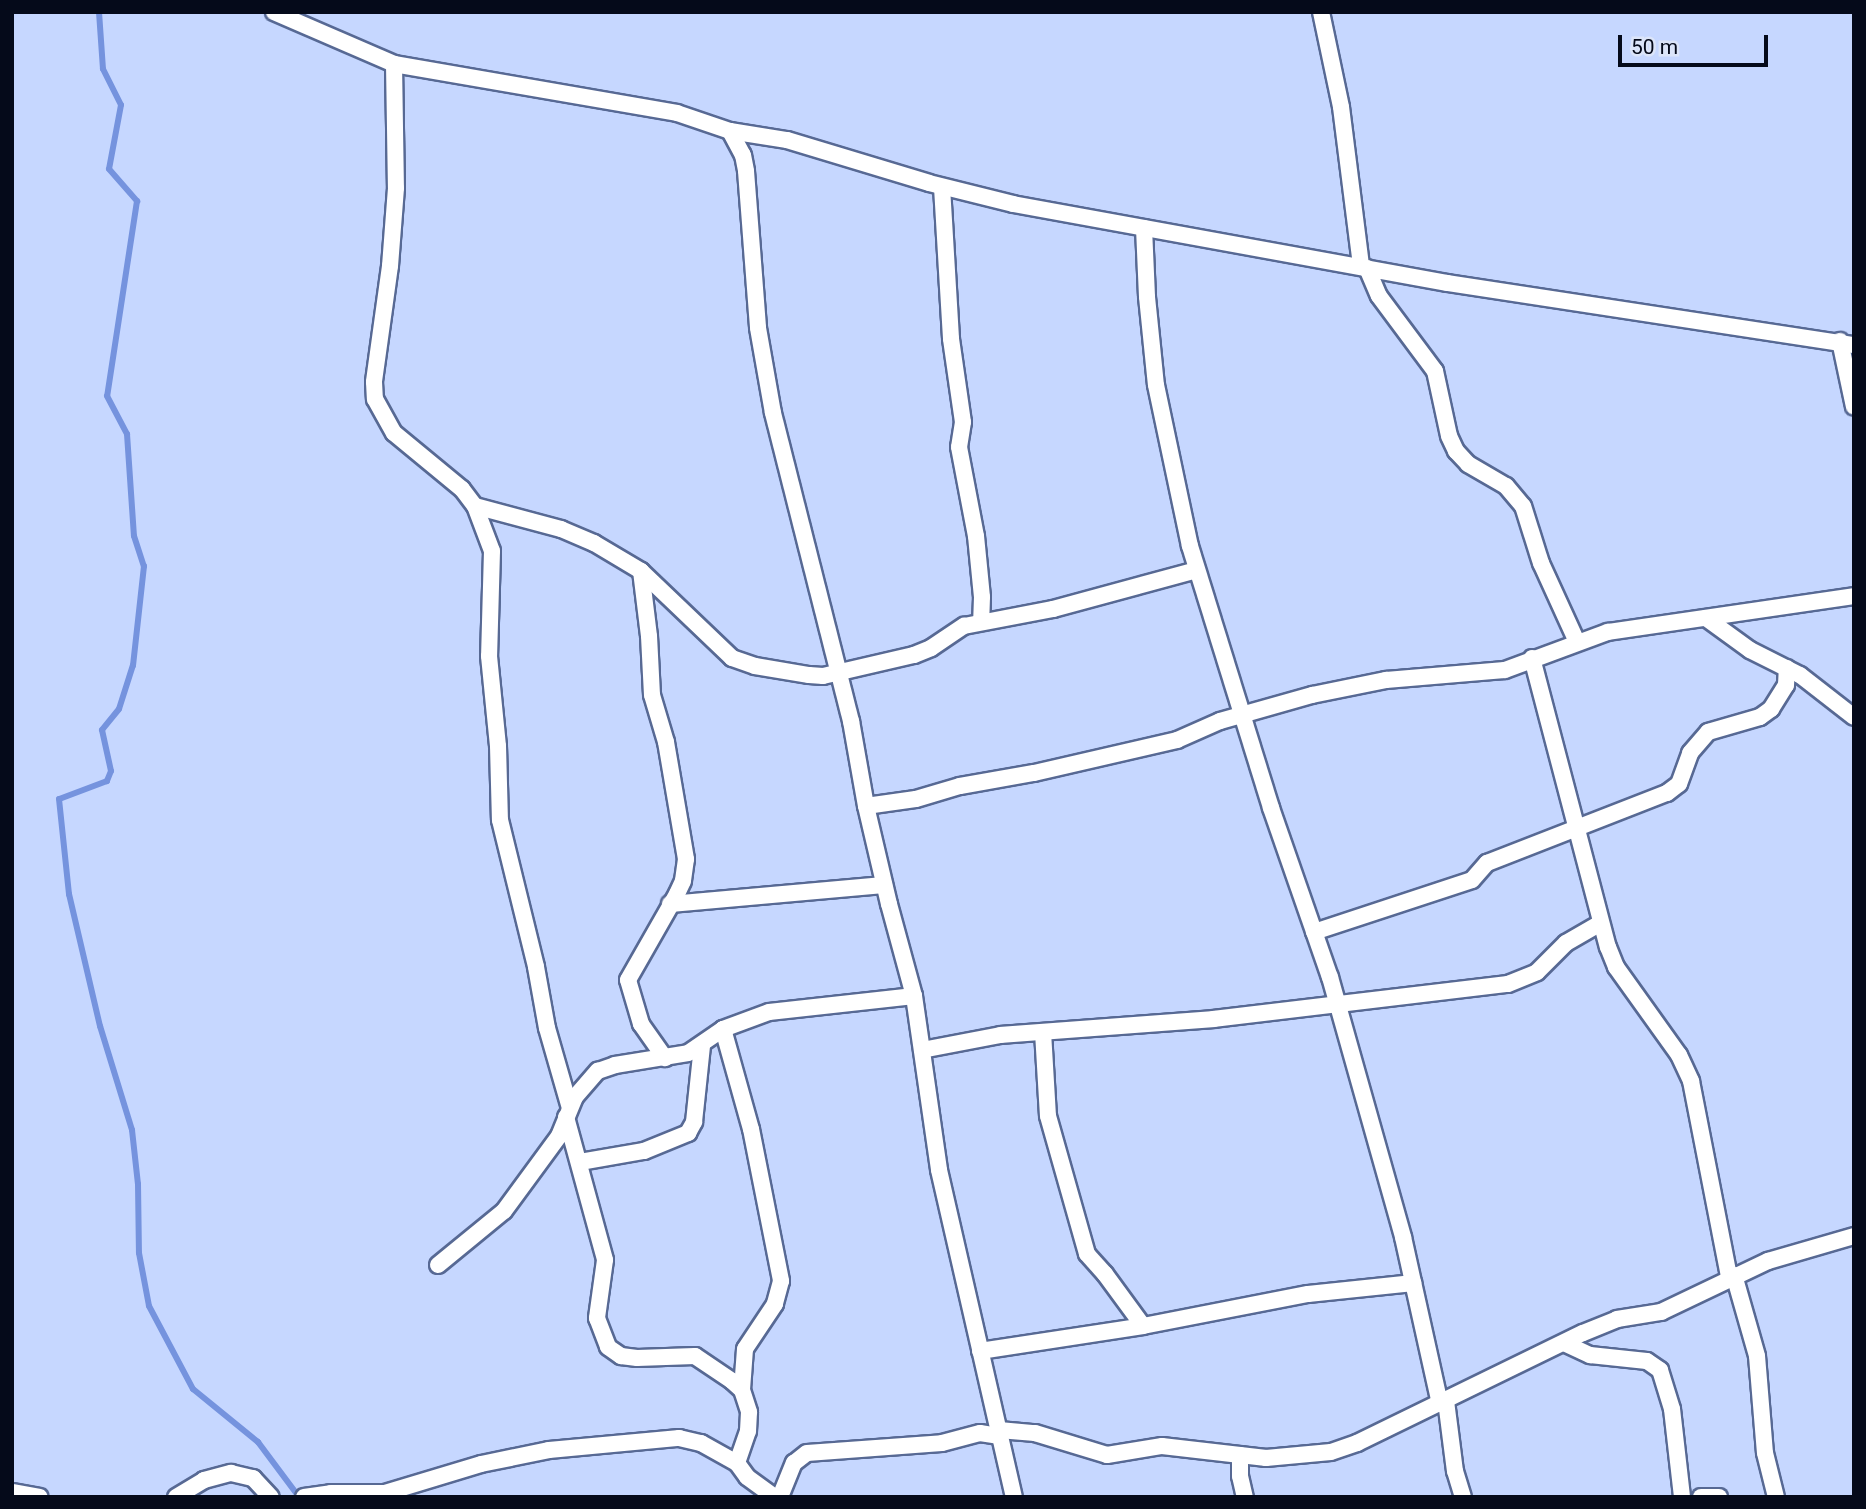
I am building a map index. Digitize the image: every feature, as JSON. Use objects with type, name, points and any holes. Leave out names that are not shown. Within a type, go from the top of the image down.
[{"type":"street","points":[[274,12],[394,64],[677,113],[730,131],[822,149],[942,187],[1144,228],[1448,284],[1847,343],[1854,407]]},
{"type":"street","points":[[1321,12],[1340,107],[1364,267],[1379,296],[1435,371],[1449,436],[1455,451],[1468,464],[1506,486],[1523,506],[1541,563],[1577,642]]},
{"type":"street","points":[[394,64],[395,201],[375,370],[375,399],[381,415],[394,433],[447,475],[475,506],[492,551],[490,668],[498,746],[500,820],[536,967],[547,1028],[605,1259],[597,1318],[608,1347],[621,1356],[695,1356],[742,1390]]},
{"type":"street","points":[[730,131],[743,155],[746,171],[758,328],[773,414],[838,671],[884,885],[914,996],[939,1170],[1014,1497]]},
{"type":"street","points":[[746,171],[755,152],[770,137]]},
{"type":"street","points":[[942,187],[951,339],[963,422],[959,447],[976,536],[982,597],[981,622]]},
{"type":"street","points":[[1144,228],[1147,297],[1156,385],[1168,453],[1198,570],[1242,715],[1338,1003],[1413,1283],[1443,1402],[1455,1471],[1463,1497]]},
{"type":"street","points":[[475,506],[561,529],[615,554],[641,571],[732,658],[755,667],[794,674],[823,676],[914,655],[931,648],[964,626],[1054,609],[1198,570]]},
{"type":"street","points":[[641,571],[652,695],[666,742],[685,848],[683,881],[628,980],[641,1024],[665,1058]]},
{"type":"street","points":[[866,807],[916,799],[960,786],[1034,773],[1177,740],[1220,721],[1312,695],[1385,680],[1505,670],[1608,632],[1854,596]]},
{"type":"street","points":[[1706,618],[1750,650],[1787,667],[1854,717]]},
{"type":"street","points":[[1532,658],[1600,923],[1616,967],[1679,1055],[1691,1081],[1732,1276],[1757,1356],[1765,1453],[1776,1497]]},
{"type":"street","points":[[1314,932],[1472,880],[1487,863],[1648,802],[1679,784],[1697,741],[1708,732],[1760,717],[1771,709],[1786,685],[1787,667]]},
{"type":"street","points":[[670,904],[884,885]]},
{"type":"street","points":[[922,1050],[964,1040],[1213,1019],[1338,1003],[1477,990],[1526,979],[1566,943],[1600,923]]},
{"type":"street","points":[[438,1265],[504,1211],[559,1136],[568,1112],[585,1082],[598,1071],[615,1065],[688,1053],[702,1046],[723,1029],[769,1012],[800,1006],[914,996]]},
{"type":"street","points":[[723,1029],[751,1129],[781,1281],[775,1304],[745,1349],[742,1390],[749,1412],[748,1431],[737,1463]]},
{"type":"street","points":[[1043,1032],[1048,1116],[1087,1254],[1143,1326]]},
{"type":"street","points":[[580,1162],[645,1151],[688,1133],[694,1122],[702,1046]]},
{"type":"street","points":[[780,1497],[794,1463],[807,1453],[926,1445],[980,1433],[1035,1433],[1107,1455],[1162,1446],[1290,1458],[1331,1452],[1357,1443],[1617,1319],[1661,1312],[1732,1276],[1780,1257],[1854,1236]]},
{"type":"street","points":[[980,1351],[1143,1326],[1308,1294],[1413,1283]]},
{"type":"street","points":[[1564,1343],[1590,1355],[1647,1361],[1660,1370],[1672,1409],[1682,1497]]},
{"type":"street","points":[[304,1497],[331,1493],[384,1493],[481,1464],[549,1450],[679,1438],[701,1443],[737,1463],[747,1477],[775,1497]]},
{"type":"street","points":[[1240,1455],[1240,1476],[1245,1497]]},
{"type":"street","points":[[176,1497],[204,1479],[231,1473],[253,1478],[271,1497]]},
{"type":"street","points":[[12,1492],[40,1497]]},
{"type":"street","points":[[1701,1497],[1719,1497]]},
{"type":"waterway","points":[[99,12],[103,69],[121,105],[109,169],[137,201],[107,396],[127,434],[134,536],[144,566],[133,665],[119,709],[102,730],[111,771],[107,781],[59,799],[69,894],[100,1026],[132,1130],[138,1184],[139,1253],[149,1306],[193,1389],[258,1442],[299,1497]]}]
